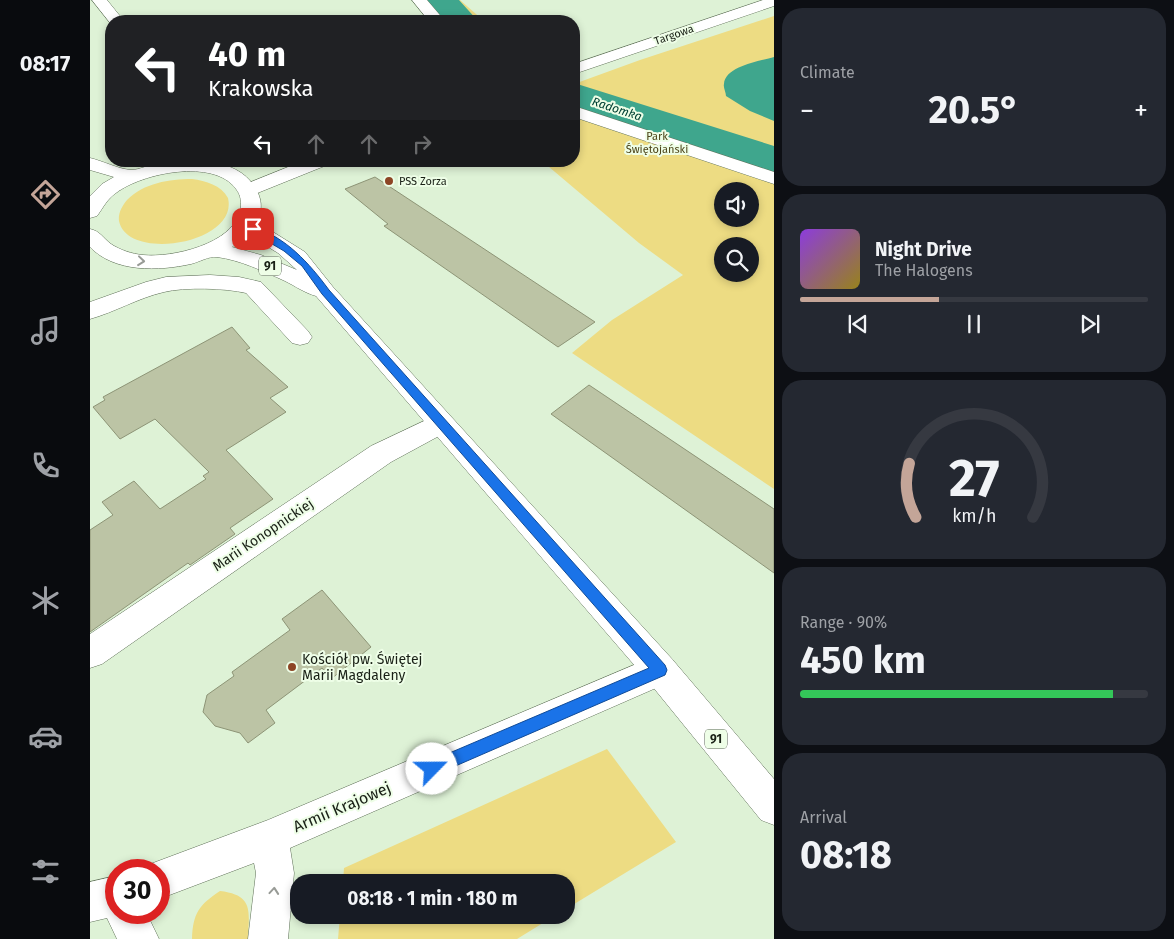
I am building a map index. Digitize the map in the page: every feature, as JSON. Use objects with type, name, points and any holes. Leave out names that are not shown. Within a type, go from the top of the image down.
[{"type":"street","points":[[99,0],[111,15]]},
{"type":"street","points":[[419,0],[431,15]]},
{"type":"street","name":"Targowa","points":[[580,67],[774,1]]},
{"type":"street","points":[[580,113],[774,178]]},
{"type":"street","points":[[90,164],[132,176]]},
{"type":"street","points":[[90,212],[97,188],[151,170],[170,167]]},
{"type":"street","points":[[92,242],[109,253],[126,259],[147,262],[176,260],[211,249],[226,242],[246,223],[251,211],[252,200],[248,190],[239,180],[226,173],[205,167]]},
{"type":"street","points":[[248,190],[305,167]]},
{"type":"street","name":"91","points":[[246,223],[288,249],[305,264],[325,292],[660,670],[700,721],[774,807]]},
{"type":"street","name":"91","points":[[211,249],[227,252],[268,266],[325,292]]},
{"type":"street","points":[[90,311],[166,284],[210,282],[238,284],[252,287],[300,337]]},
{"type":"street","name":"Marii Konopnickiej","points":[[90,653],[381,454],[441,423]]},
{"type":"street","name":"Armii Krajowej","points":[[170,876],[270,838],[660,670]]},
{"type":"street","points":[[268,939],[275,874],[270,838]]},
{"type":"street","points":[[128,924],[139,939]]},
{"type":"green space","points":[[435,0],[460,0],[477,15],[449,15]]},
{"type":"green space","name":"Park Świętojański","points":[[774,16],[774,489],[572,353],[612,320],[683,275],[639,243],[549,167],[580,167],[580,82]]},
{"type":"green space","points":[[192,179],[213,184],[228,198],[227,214],[217,227],[200,236],[181,242],[160,244],[141,241],[126,234],[119,221],[119,215],[127,200],[134,194],[157,183]]},
{"type":"green space","points":[[607,749],[676,842],[575,904],[575,874],[344,874],[344,868]]},
{"type":"green space","points":[[220,891],[239,896],[247,906],[249,913],[248,939],[192,939],[194,922],[199,910],[202,905]]},
{"type":"green space","points":[[339,924],[541,924],[517,939],[338,939]]},
{"type":"water","points":[[774,57],[774,121],[750,111],[726,96],[724,85],[730,73],[744,65]]},
{"type":"building","points":[[375,177],[595,322],[558,347],[384,226],[388,224],[345,189]]},
{"type":"building","points":[[232,327],[250,348],[246,350],[288,387],[270,398],[286,412],[226,450],[273,499],[230,528],[235,534],[190,565],[188,563],[90,632],[90,530],[113,515],[102,502],[134,481],[160,509],[206,479],[203,476],[209,472],[155,419],[120,439],[93,407],[105,400],[103,397]]},
{"type":"building","points":[[589,385],[774,509],[774,573],[551,414]]},
{"type":"building","name":"Kościół pw. Świętej Marii Magdaleny","points":[[322,590],[371,647],[331,679],[322,668],[266,710],[275,723],[248,743],[240,733],[215,726],[203,712],[207,695],[234,676],[232,672],[290,630],[282,619]]},
{"type":"waterway","name":"Radomka","points":[[440,0],[454,15]]},
{"type":"waterway","name":"Radomka","points":[[580,97],[774,160]]},
{"type":"place","name":"PSS Zorza","points":[[389,181]]},
{"type":"place","name":"Kościół pw. Świętej Marii Magdaleny","points":[[292,667]]},
{"type":"route","points":[[253,229],[288,249],[305,264],[325,292],[660,670],[432,769]]}]
